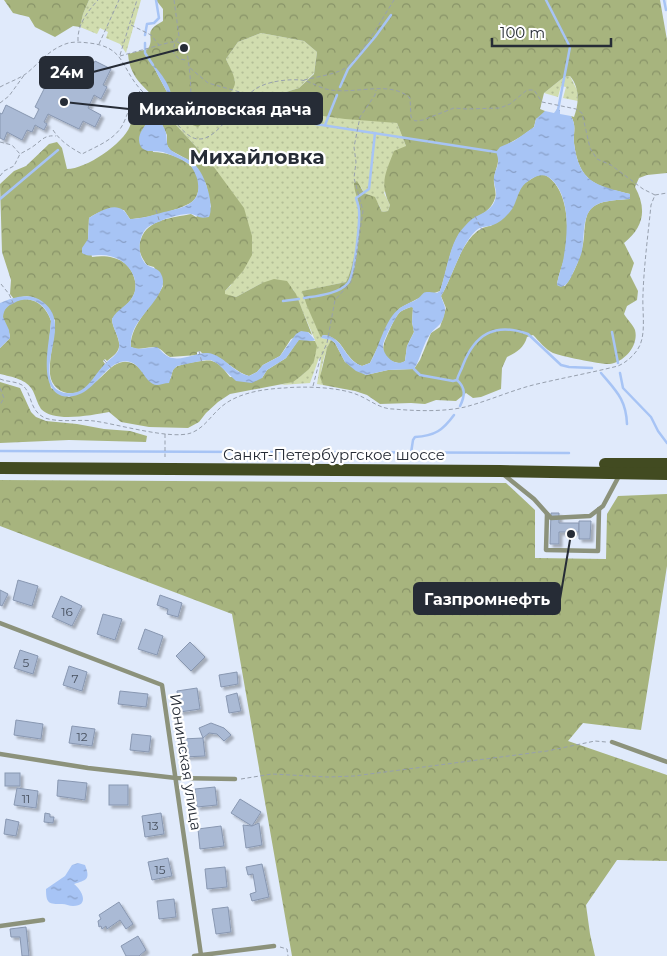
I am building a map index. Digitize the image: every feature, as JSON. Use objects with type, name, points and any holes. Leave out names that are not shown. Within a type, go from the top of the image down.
[{"type":"main road","name":"Санкт-Петербургское шоссе","points":[[0,460],[667,464]]},
{"type":"main road","name":"Санкт-Петербургское шоссе","points":[[0,468],[667,474]]},
{"type":"lane","points":[[500,471],[534,499],[551,518],[590,516],[603,506],[620,473]]},
{"type":"lane","points":[[547,514],[546,550],[598,551],[599,509]]},
{"type":"lane","name":"Ионинская улица","points":[[0,623],[162,685],[201,955]]},
{"type":"lane","points":[[612,742],[667,762]]},
{"type":"lane","points":[[0,754],[88,768],[176,778],[235,779]]},
{"type":"lane","points":[[0,926],[43,920]]},
{"type":"lane","points":[[194,956],[274,946]]},
{"type":"path","points":[[78,42],[78,36],[86,14],[98,0]]},
{"type":"path","points":[[99,44],[119,0]]},
{"type":"path","points":[[120,56],[137,0]]},
{"type":"path","points":[[174,0],[179,36],[173,48],[179,60],[187,60]]},
{"type":"path","points":[[0,103],[9,96],[26,74],[46,55],[61,45],[78,42],[99,44],[113,50],[120,56],[128,74],[159,109],[190,136],[204,139],[221,128],[229,115],[248,94],[258,87],[271,82],[302,80],[335,72],[347,66],[372,34],[394,0]]},
{"type":"path","points":[[130,25],[147,32],[155,38],[160,46]]},
{"type":"path","points":[[120,56],[165,43],[175,42],[184,45],[190,68],[190,108],[187,114],[174,121]]},
{"type":"path","points":[[190,68],[208,83],[248,94]]},
{"type":"path","points":[[0,87],[26,74]]},
{"type":"path","points":[[302,80],[326,89],[347,91],[390,88],[403,91],[410,98],[411,117],[415,121],[423,120],[454,108],[500,108],[510,104],[527,90],[534,90],[542,102],[576,109],[582,113],[590,148],[596,159],[611,165],[643,189],[655,195],[667,193]]},
{"type":"path","points":[[312,386],[320,358],[327,343],[335,300],[350,282],[354,270],[363,210],[354,178],[356,162],[354,147],[360,117],[375,95],[376,89]]},
{"type":"path","points":[[53,130],[57,136],[82,154],[114,137],[124,123],[132,99],[141,90]]},
{"type":"path","points":[[0,176],[4,171],[14,166],[20,154],[34,146],[42,137],[48,135],[57,136]]},
{"type":"path","points":[[0,142],[12,145],[20,154]]},
{"type":"path","points":[[0,379],[22,386],[27,392],[35,410],[48,419],[94,421],[165,433],[190,433],[201,428],[221,407],[250,392],[312,386],[357,394],[390,409],[452,409],[476,404],[567,376],[618,366],[634,354],[640,344],[645,264],[655,195]]},
{"type":"path","points":[[156,210],[160,223]]},
{"type":"path","points":[[474,216],[482,230]]},
{"type":"path","points":[[0,284],[9,294],[14,305]]},
{"type":"path","points":[[199,351],[202,363]]},
{"type":"path","points":[[104,360],[112,369]]},
{"type":"path","points":[[0,388],[4,398],[0,405]]},
{"type":"path","points":[[165,433],[165,461]]},
{"type":"path","points":[[235,779],[285,774],[328,777],[354,776],[547,751],[595,741],[612,742]]},
{"type":"path","points":[[274,946],[287,949],[288,956]]},
{"type":"green space","points":[[4,0],[89,0],[80,27],[73,26],[55,37],[35,27],[29,17],[13,13]]},
{"type":"green space","points":[[89,0],[141,0],[126,53],[120,44],[106,38],[108,32],[100,28],[97,34],[80,27]]},
{"type":"green space","points":[[156,0],[660,0],[667,40],[667,173],[647,175],[639,178],[635,187],[641,203],[642,217],[636,231],[624,243],[634,263],[630,275],[638,291],[637,300],[627,306],[624,314],[633,326],[636,336],[630,352],[616,363],[591,362],[553,353],[545,348],[533,335],[527,337],[520,349],[507,357],[502,368],[501,389],[473,398],[466,393],[456,401],[436,400],[425,404],[380,404],[367,395],[355,391],[323,385],[320,377],[327,348],[331,340],[335,343],[345,362],[366,375],[388,370],[414,369],[420,360],[431,333],[440,327],[446,308],[441,296],[466,244],[481,229],[491,226],[518,194],[522,185],[536,176],[543,174],[552,180],[559,189],[566,212],[566,249],[557,285],[565,286],[576,266],[583,244],[588,212],[596,205],[604,202],[630,199],[630,194],[598,185],[585,174],[580,166],[576,156],[574,126],[571,116],[574,117],[576,112],[577,91],[570,76],[564,77],[544,93],[540,109],[545,111],[544,114],[536,119],[534,127],[508,144],[498,156],[494,179],[495,198],[489,209],[467,225],[458,236],[440,291],[417,299],[400,308],[393,316],[370,363],[362,366],[351,358],[336,340],[323,335],[321,338],[302,291],[346,282],[355,255],[359,224],[359,206],[354,183],[357,181],[364,193],[375,197],[382,212],[388,211],[390,205],[384,184],[386,172],[394,151],[406,146],[397,123],[345,119],[257,107],[247,98],[270,97],[299,88],[314,74],[317,52],[304,41],[261,33],[238,42],[226,59],[234,76],[234,87],[221,106],[203,124],[198,127],[166,112],[172,97],[152,64],[167,92],[168,100],[163,107],[136,78],[129,63],[128,54],[148,49],[152,28],[163,21],[163,9]]},
{"type":"green space","points":[[261,33],[304,41],[317,52],[314,73],[299,88],[270,97],[248,98],[397,123],[406,146],[384,193],[390,205],[388,211],[382,212],[375,200],[364,193],[361,187],[356,248],[351,271],[346,282],[303,291],[321,338],[331,340],[322,368],[323,385],[317,384],[321,360],[319,358],[310,383],[281,385],[297,379],[308,369],[315,349],[315,340],[293,289],[262,283],[236,297],[225,295],[225,291],[231,285],[211,163],[176,125],[163,116],[166,112],[173,113],[189,124],[235,81],[226,59],[238,42]]},
{"type":"green space","points":[[570,76],[577,90],[578,101],[563,98],[566,87],[561,86],[558,97],[544,93],[564,77]]},
{"type":"green space","points":[[142,95],[158,112],[150,119],[153,152],[173,156],[190,165],[198,177],[199,187],[197,196],[182,207],[136,219],[130,219],[124,210],[105,211],[89,218],[88,239],[92,257],[113,258],[125,263],[133,274],[136,288],[129,302],[112,319],[119,341],[116,353],[107,361],[105,359],[103,361],[105,364],[83,390],[71,393],[65,392],[55,386],[50,374],[55,320],[34,297],[28,296],[14,299],[10,294],[11,280],[2,252],[0,184],[14,171],[26,166],[49,144],[57,142],[62,148],[67,169],[84,165],[103,154],[112,148],[126,133],[131,123],[134,99]]},
{"type":"green space","points":[[163,116],[176,125],[211,163],[244,208],[252,236],[252,255],[243,271],[225,291],[225,294],[236,297],[262,283],[274,279],[287,281],[296,294],[312,335],[308,332],[291,339],[280,356],[263,365],[257,372],[249,376],[237,371],[221,359],[209,354],[203,354],[200,351],[197,352],[197,355],[170,357],[160,349],[149,347],[138,349],[131,347],[131,339],[138,323],[163,286],[154,267],[147,265],[140,253],[139,246],[144,232],[162,220],[191,214],[196,217],[211,207],[206,184],[194,163],[170,150],[167,145],[167,135],[161,123]]},
{"type":"green space","points":[[24,299],[38,303],[51,321],[47,367],[51,388],[69,397],[94,383],[112,367],[122,362],[134,364],[157,385],[171,378],[173,370],[178,366],[205,361],[217,363],[230,377],[262,378],[267,370],[286,358],[299,339],[315,341],[317,346],[314,361],[309,369],[293,382],[230,394],[218,402],[199,422],[188,428],[149,427],[121,422],[109,412],[74,417],[55,416],[41,409],[33,391],[27,384],[19,379],[0,374],[0,348],[10,338],[3,319],[4,311],[9,305]]},
{"type":"green space","points":[[413,307],[412,322],[414,332],[407,346],[405,361],[401,363],[394,362],[385,356],[384,343],[397,316],[401,311]]},
{"type":"green space","points":[[0,382],[20,388],[31,412],[36,417],[46,421],[130,431],[147,436],[146,442],[69,440],[0,443]]},
{"type":"green space","points":[[0,480],[506,483],[535,510],[535,558],[606,559],[607,514],[618,496],[667,494],[667,566],[641,730],[583,723],[568,741],[667,775],[667,861],[617,860],[586,905],[595,956],[292,956],[232,614],[0,526]]},
{"type":"water","points":[[151,62],[165,80],[170,91],[170,104],[161,119],[168,146],[197,167],[204,180],[211,204],[209,217],[188,214],[167,218],[151,225],[143,234],[140,243],[141,257],[147,265],[160,272],[163,283],[159,295],[134,330],[131,338],[131,347],[139,349],[157,347],[167,356],[174,358],[208,353],[214,354],[238,371],[249,376],[257,372],[263,365],[280,356],[296,334],[301,331],[308,332],[315,340],[299,340],[286,358],[267,370],[262,378],[252,383],[236,381],[218,364],[211,360],[205,360],[177,366],[173,370],[169,383],[157,385],[148,380],[137,366],[127,361],[115,364],[82,393],[76,396],[65,397],[54,391],[47,374],[47,351],[51,321],[49,315],[42,305],[32,300],[20,300],[12,304],[4,312],[3,317],[9,330],[10,338],[0,348],[0,303],[16,297],[27,296],[43,302],[51,311],[55,322],[55,333],[49,369],[51,380],[56,389],[61,392],[73,393],[84,388],[117,353],[119,341],[112,319],[133,296],[135,279],[129,268],[117,258],[107,255],[82,253],[82,248],[88,239],[89,218],[105,209],[115,207],[123,210],[130,219],[147,217],[188,204],[193,201],[198,191],[197,177],[191,166],[163,152],[145,150],[140,145],[139,140],[142,129],[168,100],[167,92]]},
{"type":"water","points":[[557,109],[560,110],[560,114],[571,116],[574,126],[576,156],[585,174],[591,180],[608,188],[630,194],[630,199],[604,202],[591,209],[584,226],[581,254],[568,282],[561,287],[557,285],[563,259],[567,225],[565,204],[557,186],[551,179],[539,176],[523,185],[514,206],[505,218],[493,225],[481,227],[472,235],[462,251],[441,296],[445,309],[443,319],[428,337],[414,369],[388,370],[366,375],[356,371],[345,362],[335,343],[321,338],[323,335],[336,340],[355,363],[362,366],[370,363],[390,319],[402,307],[418,299],[423,293],[437,293],[440,291],[450,254],[459,233],[472,219],[493,205],[496,194],[494,177],[498,162],[496,152],[500,147],[514,141],[534,127],[536,119],[545,111],[554,113]],"holes":[[[410,307],[413,308],[412,322],[414,332],[407,346],[405,361],[402,363],[394,362],[384,351],[385,340],[400,312]]]},
{"type":"water","points":[[78,863],[85,865],[88,874],[86,879],[74,884],[80,890],[83,901],[73,906],[49,902],[46,889],[65,876],[72,865]]},
{"type":"building","points":[[95,61],[111,69],[103,85],[107,87],[101,99],[94,95],[88,108],[101,115],[95,127],[83,121],[79,129],[48,114],[44,122],[47,124],[44,130],[35,125],[32,132],[27,130],[22,140],[7,132],[4,140],[0,138],[0,113],[2,114],[6,105],[34,119],[39,109],[35,107],[54,73],[62,77],[66,71],[85,80]]},
{"type":"building","points":[[551,513],[559,513],[559,523],[579,523],[579,532],[559,532],[559,544],[550,544]]},
{"type":"building","points":[[579,521],[591,521],[590,539],[579,539]]},
{"type":"building","points":[[18,580],[38,586],[32,606],[13,600]]},
{"type":"building","points":[[0,590],[8,594],[2,606],[0,605]]},
{"type":"building","points":[[160,595],[182,603],[178,617],[167,614],[168,609],[157,605]]},
{"type":"building","points":[[61,596],[82,606],[72,626],[52,617]]},
{"type":"building","points":[[103,614],[122,619],[115,640],[97,634]]},
{"type":"building","points":[[145,629],[163,636],[157,655],[138,649]]},
{"type":"building","points":[[190,642],[205,657],[191,671],[176,656]]},
{"type":"building","points":[[20,650],[38,656],[33,674],[14,668]]},
{"type":"building","points":[[69,666],[87,672],[82,691],[63,685]]},
{"type":"building","points":[[237,672],[238,684],[221,687],[219,675]]},
{"type":"building","points":[[197,688],[200,709],[180,712],[177,691]]},
{"type":"building","points":[[120,691],[148,694],[146,707],[118,704]]},
{"type":"building","points":[[237,693],[241,711],[229,713],[226,696]]},
{"type":"building","points":[[16,720],[43,724],[41,739],[14,735]]},
{"type":"building","points":[[211,723],[224,728],[231,735],[224,741],[217,734],[209,733],[203,738],[199,728]]},
{"type":"building","points":[[72,726],[95,729],[92,746],[69,743]]},
{"type":"building","points":[[132,734],[151,736],[149,752],[130,750]]},
{"type":"building","points":[[203,738],[205,756],[183,757],[182,739]]},
{"type":"building","points":[[5,773],[20,773],[20,786],[5,786]]},
{"type":"building","points":[[58,780],[87,783],[85,800],[57,796]]},
{"type":"building","points":[[109,785],[128,785],[128,805],[109,805]]},
{"type":"building","points":[[215,787],[217,805],[197,807],[195,789]]},
{"type":"building","points":[[17,788],[38,791],[36,808],[14,805]]},
{"type":"building","points":[[240,799],[261,812],[252,826],[231,813]]},
{"type":"building","points":[[45,813],[50,814],[50,817],[54,817],[53,823],[44,822]]},
{"type":"building","points":[[161,813],[164,834],[145,837],[142,816]]},
{"type":"building","points":[[6,819],[19,822],[16,836],[4,834]]},
{"type":"building","points":[[259,823],[262,845],[246,848],[243,825],[252,826]]},
{"type":"building","points":[[221,826],[224,846],[200,849],[198,829]]},
{"type":"building","points":[[168,858],[172,876],[152,880],[148,862]]},
{"type":"building","points":[[262,864],[269,897],[252,901],[250,894],[256,892],[253,874],[248,875],[246,867]]},
{"type":"building","points":[[225,867],[227,887],[207,889],[205,869]]},
{"type":"building","points":[[174,899],[176,917],[159,919],[157,901]]},
{"type":"building","points":[[119,902],[133,924],[126,929],[120,920],[107,929],[106,926],[102,929],[101,926],[99,927],[98,921],[101,919],[99,915]]},
{"type":"building","points":[[228,907],[231,932],[216,934],[212,909]]},
{"type":"building","points":[[26,927],[29,956],[22,956],[20,937],[11,937],[10,929]]},
{"type":"building","points":[[138,936],[146,950],[139,956],[126,956],[121,946]]},
{"type":"waterway","points":[[145,35],[147,24],[154,23],[159,18],[156,0]]},
{"type":"waterway","points":[[546,0],[570,47],[558,110]]},
{"type":"waterway","points":[[664,0],[666,10]]},
{"type":"waterway","points":[[340,87],[348,69],[391,15]]},
{"type":"waterway","points":[[145,43],[145,53],[153,65]]},
{"type":"waterway","points":[[325,125],[337,95]]},
{"type":"waterway","points":[[244,113],[496,152]]},
{"type":"waterway","points":[[304,298],[339,290],[351,278],[359,225],[359,208],[356,198],[369,189],[375,133]]},
{"type":"waterway","points":[[0,199],[58,150]]},
{"type":"waterway","points":[[283,301],[299,299]]},
{"type":"waterway","points":[[414,369],[420,375],[453,381],[457,380],[468,354],[480,338],[496,330],[506,329],[528,334],[561,365],[592,368]]},
{"type":"waterway","points":[[612,332],[618,363]]},
{"type":"waterway","points":[[601,373],[616,390],[625,408],[627,424]]},
{"type":"waterway","points":[[620,373],[623,388],[651,417],[667,443]]},
{"type":"waterway","points":[[457,380],[464,392],[460,406]]},
{"type":"waterway","points":[[411,453],[415,437],[433,434],[446,425],[454,415]]},
{"type":"waterway","points":[[0,451],[569,453]]},
{"type":"place","name":"24м","points":[[184,48]]},
{"type":"place","name":"Михайловская дача","points":[[64,102]]},
{"type":"place","name":"Газпромнефть","points":[[571,534]]},
{"type":"district","name":"Михайловка","points":[[257,157]]}]
